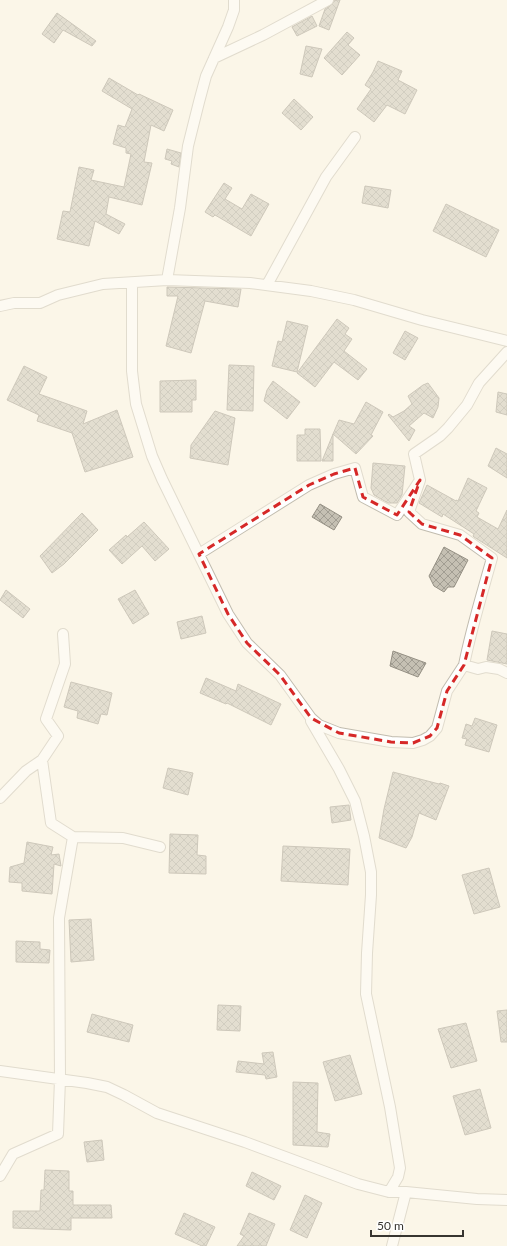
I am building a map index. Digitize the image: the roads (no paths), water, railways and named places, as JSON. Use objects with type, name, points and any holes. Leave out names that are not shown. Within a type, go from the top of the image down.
[{"type":"street","points":[[167,280],[180,208],[188,146],[204,82],[230,22],[234,10],[234,0]]},
{"type":"street","points":[[214,58],[263,35],[328,0]]},
{"type":"street","points":[[267,285],[326,177],[356,137]]},
{"type":"street","points":[[0,306],[14,303],[40,303],[58,295],[103,284],[167,280],[250,283],[311,291],[354,300],[422,320],[507,341]]},
{"type":"street","points":[[132,283],[132,372],[136,404],[152,456],[228,614],[247,643],[280,675],[292,690],[329,750],[355,801],[371,872],[366,994],[390,1107],[400,1168],[398,1176],[390,1192]]},
{"type":"street","points":[[305,711],[319,725],[339,733],[391,742],[413,743],[430,736],[437,728],[447,691],[464,665],[471,629],[481,600],[492,558],[460,534],[422,524],[409,512],[420,480],[414,454],[440,436],[448,428],[467,405],[479,383],[507,352]]},
{"type":"street","points":[[198,554],[309,485],[334,474],[355,468],[363,497],[397,514],[420,480]]},
{"type":"street","points":[[0,798],[26,771],[42,760],[58,736],[46,719],[65,664],[63,634]]},
{"type":"street","points":[[464,665],[478,669],[486,667],[507,673]]},
{"type":"street","points":[[42,760],[52,823],[73,837],[123,838],[160,847]]},
{"type":"street","points":[[0,1156],[13,1154],[58,1134],[60,1079],[60,918],[73,837]]},
{"type":"street","points":[[0,1071],[107,1087],[157,1113],[238,1139],[358,1184],[390,1192],[507,1200]]},
{"type":"street","points":[[0,1176],[13,1154]]},
{"type":"street","points":[[392,1246],[406,1192]]}]
